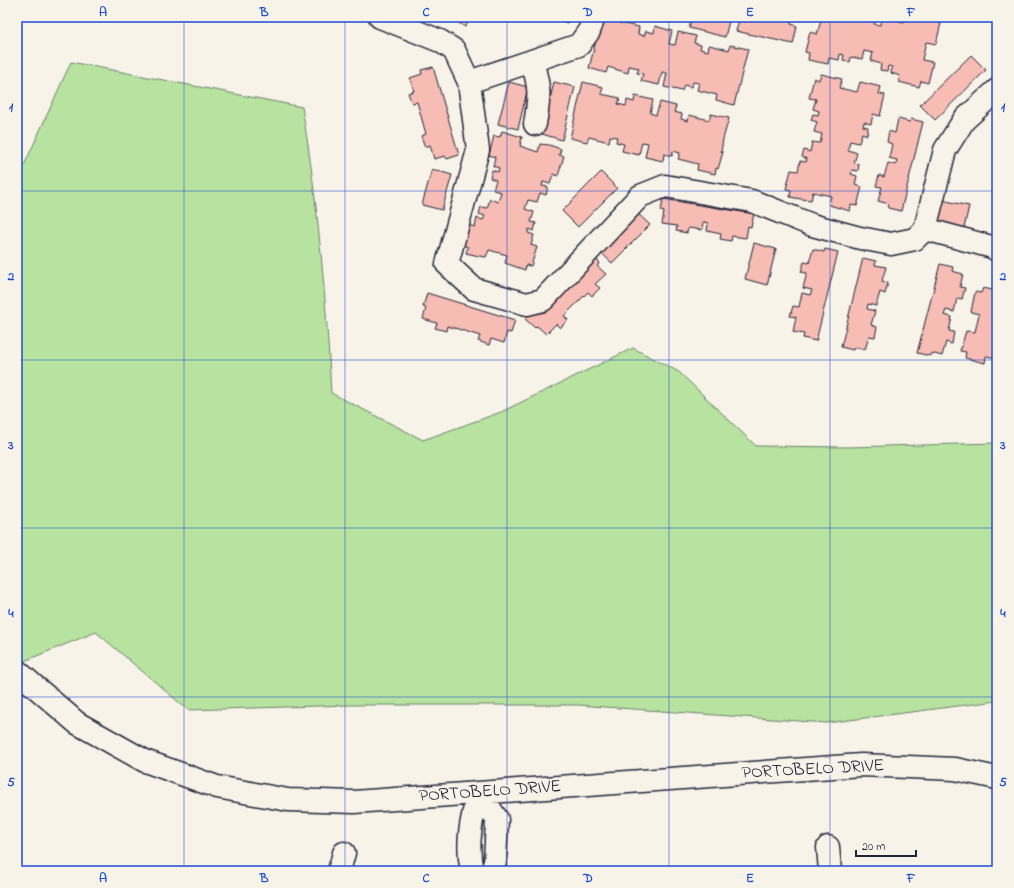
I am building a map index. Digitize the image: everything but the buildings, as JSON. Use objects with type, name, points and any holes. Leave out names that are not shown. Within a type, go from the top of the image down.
[{"type":"street","points":[[380,17],[440,40],[454,50],[468,82],[478,150],[447,264],[474,289],[528,304],[543,300],[640,196],[665,186],[752,201],[812,225],[860,238],[891,244],[915,238],[925,229],[945,150],[964,120],[997,90]]},
{"type":"street","points":[[468,82],[579,45],[590,31],[594,17]]},
{"type":"street","points":[[532,60],[540,98],[535,124]]},
{"type":"street","points":[[925,229],[992,247],[997,250]]},
{"type":"street","name":"PORTOBELO DRIVE","points":[[18,679],[77,723],[145,761],[217,787],[288,800],[354,802],[861,765],[954,769],[997,778]]},
{"type":"street","points":[[472,871],[468,854],[471,818],[479,793]]},
{"type":"street","points":[[479,793],[497,819],[495,862],[492,871]]},
{"type":"street","points":[[828,847],[830,871]]},
{"type":"green space","points":[[71,62],[302,107],[313,178],[321,250],[331,393],[423,440],[501,412],[633,348],[679,372],[756,446],[848,447],[997,443],[997,701],[826,723],[578,705],[351,705],[188,710],[96,632],[17,664],[17,181]]}]
